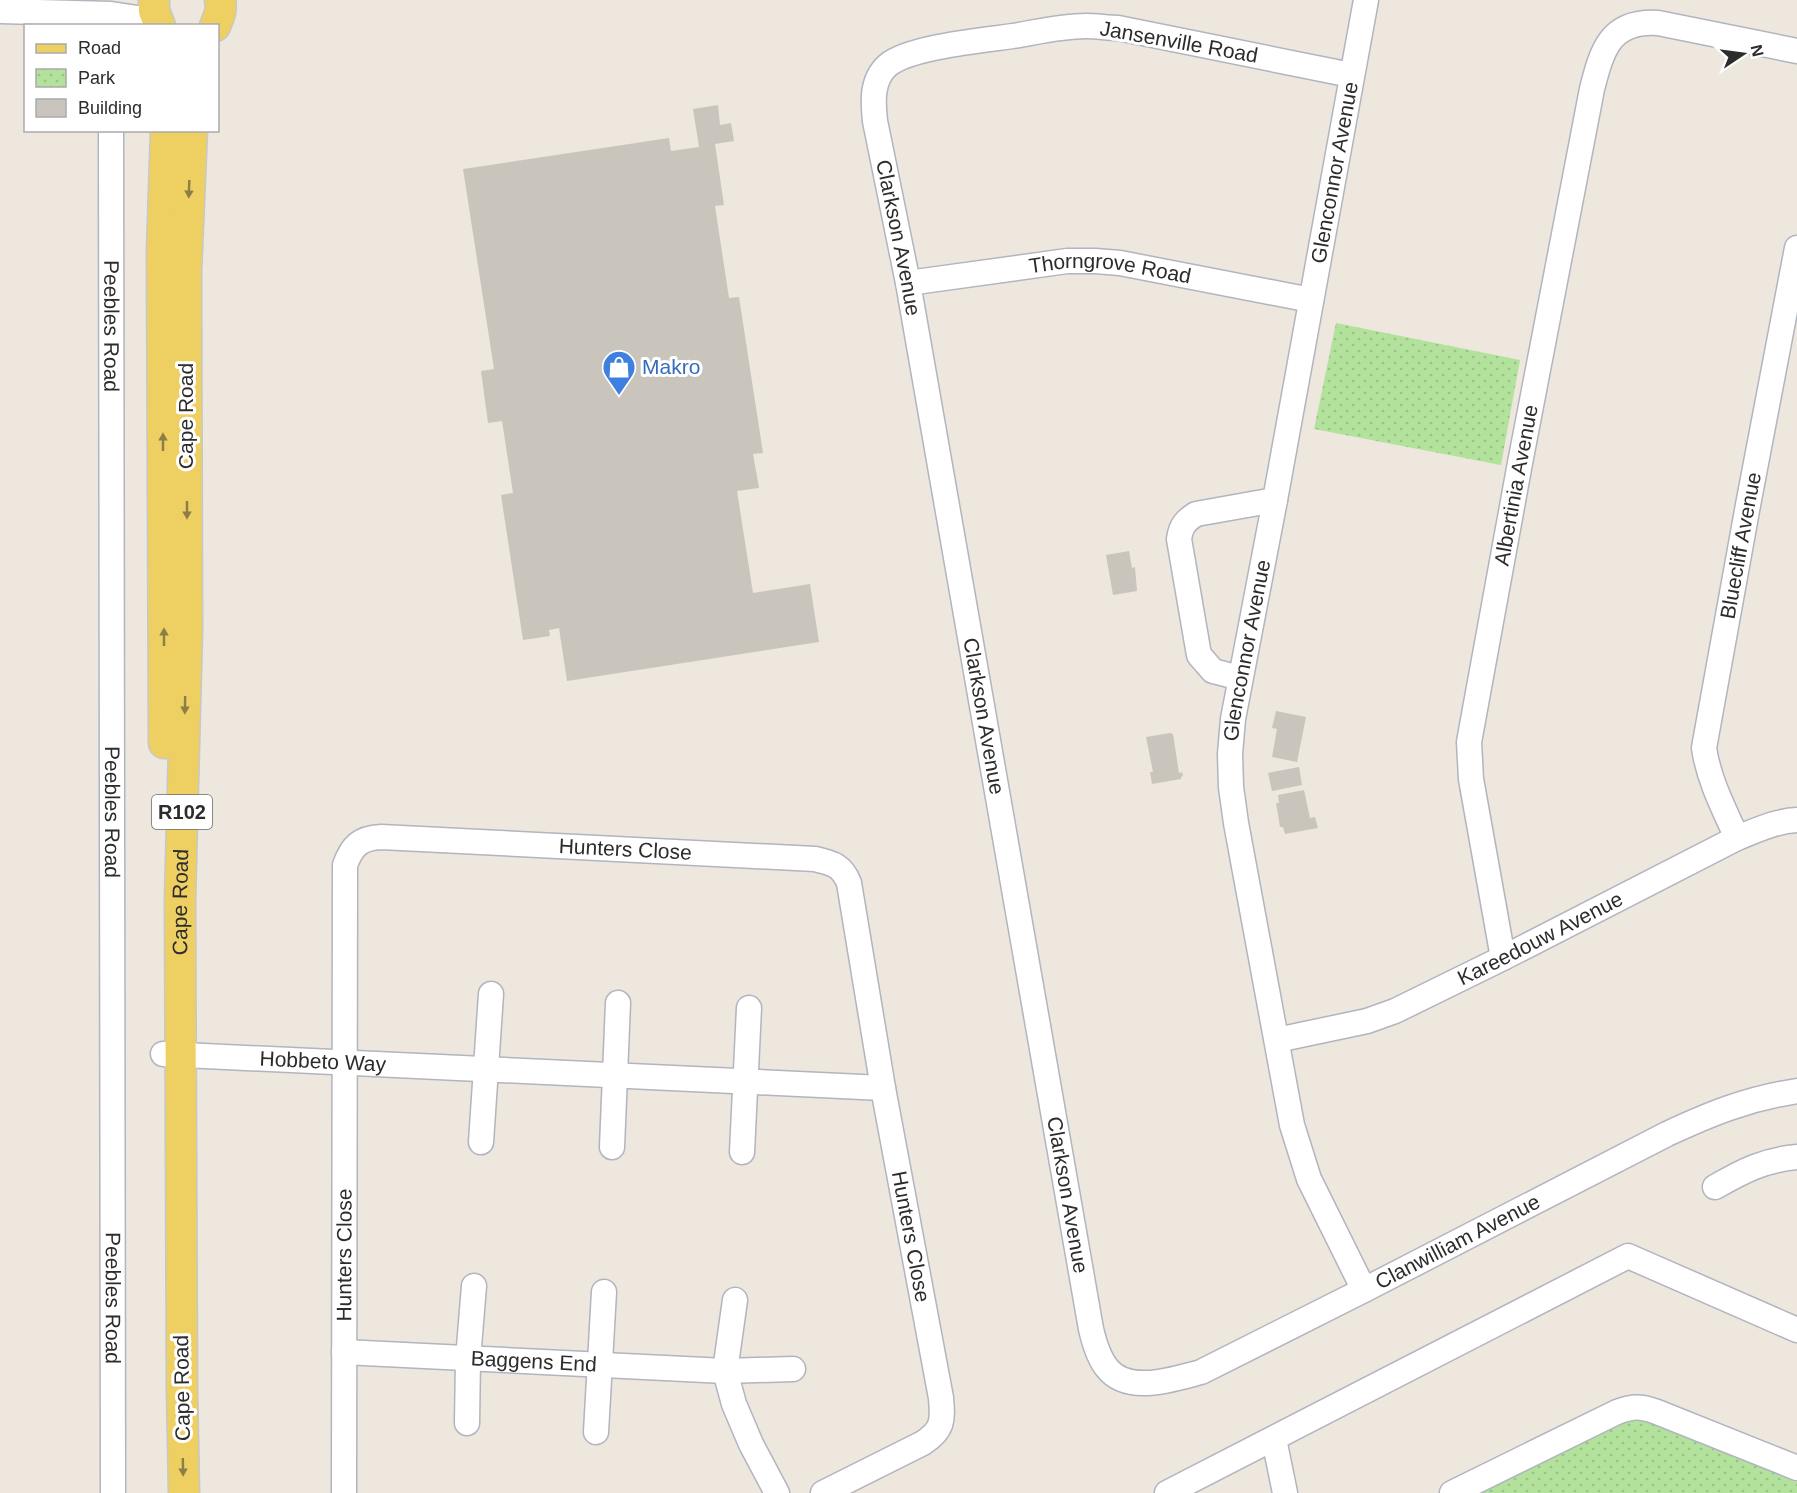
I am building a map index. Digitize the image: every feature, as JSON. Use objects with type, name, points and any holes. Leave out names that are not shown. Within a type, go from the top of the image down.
[{"type":"main road","points":[[216,24],[221,6],[220,0]]},
{"type":"main road","name":"Cape Road","points":[[166,132],[162,251],[165,878],[184,1493]]},
{"type":"main road","name":"Cape Road","points":[[163,1493],[172,1054],[180,900],[187,629],[186,271],[192,132]]},
{"type":"street","name":"Glenconnor Avenue","points":[[1364,1290],[1309,1179],[1292,1125],[1231,787],[1230,754],[1240,678],[1275,500],[1366,0]]},
{"type":"street","points":[[10,7],[111,20],[155,12]]},
{"type":"street","name":"Albertinia Avenue","points":[[1503,958],[1472,779],[1469,742],[1592,89],[1601,56],[1610,39],[1620,31],[1645,22],[1797,51]]},
{"type":"street","name":"Jansenville Road","points":[[900,58],[948,46],[1085,26],[1118,28],[1351,75]]},
{"type":"street","name":"Clarkson Avenue","points":[[900,58],[888,65],[881,73],[875,87],[873,102],[908,283],[1090,1329],[1096,1350],[1107,1368],[1119,1378]]},
{"type":"street","name":"Peebles Road","points":[[111,132],[113,1493]]},
{"type":"street","name":"Bluecliff Avenue","points":[[1737,838],[1712,784],[1704,748],[1743,528],[1797,248]]},
{"type":"street","name":"Thorngrove Road","points":[[908,283],[1067,261],[1095,261],[1120,263],[1311,300]]},
{"type":"street","points":[[1240,678],[1213,670],[1199,655],[1179,540],[1181,529],[1185,521],[1196,514],[1275,500]]},
{"type":"street","name":"Kareedouw Avenue","points":[[1277,1040],[1367,1021],[1386,1014],[1503,958],[1737,838],[1766,826],[1797,820]]},
{"type":"street","name":"Hunters Close","points":[[344,1493],[345,865],[350,851],[357,844],[381,837],[815,859],[828,862],[845,872],[849,883],[883,1088],[943,1417],[940,1428],[933,1437],[823,1493]]},
{"type":"street","points":[[481,1142],[490,993]]},
{"type":"street","points":[[612,1147],[618,1002]]},
{"type":"street","points":[[742,1152],[749,1008]]},
{"type":"street","name":"Hobbeto Way","points":[[172,1054],[883,1088]]},
{"type":"street","name":"Clanwilliam Avenue","points":[[1119,1378],[1136,1383],[1154,1382],[1201,1372],[1695,1121],[1741,1103],[1797,1091]]},
{"type":"street","points":[[1716,1187],[1766,1162],[1797,1157]]},
{"type":"street","points":[[1167,1493],[1628,1256],[1797,1330]]},
{"type":"street","points":[[467,1423],[468,1359],[474,1286]]},
{"type":"street","points":[[596,1432],[604,1292]]},
{"type":"street","points":[[735,1300],[725,1371],[734,1404],[751,1444],[777,1493]]},
{"type":"street","name":"Baggens End","points":[[344,1352],[725,1371],[794,1369]]},
{"type":"street","points":[[1452,1493],[1631,1407],[1647,1408],[1797,1468]]},
{"type":"street","points":[[1274,1438],[1285,1493]]},
{"type":"green space","points":[[1336,323],[1520,360],[1501,465],[1314,429]]},
{"type":"green space","points":[[1632,1418],[1661,1422],[1797,1482],[1797,1493],[1474,1493],[1616,1421]]},
{"type":"building","name":"Makro","points":[[718,105],[720,125],[731,123],[734,141],[715,144],[724,205],[715,206],[729,298],[739,297],[763,453],[753,454],[759,488],[737,491],[753,593],[810,584],[819,642],[567,681],[559,628],[549,630],[550,636],[523,640],[501,495],[513,493],[502,421],[488,423],[481,371],[494,369],[463,169],[669,138],[671,151],[699,147],[693,109]]},
{"type":"building","points":[[1129,551],[1132,568],[1135,567],[1137,591],[1113,595],[1106,555]]},
{"type":"building","points":[[1276,711],[1306,717],[1297,762],[1272,757],[1277,729],[1272,728]]},
{"type":"building","points":[[1173,734],[1179,773],[1182,772],[1183,776],[1181,779],[1152,784],[1150,772],[1153,772],[1146,737]]},
{"type":"building","points":[[1299,767],[1302,785],[1272,791],[1268,773]]},
{"type":"building","points":[[1304,790],[1310,818],[1315,817],[1318,828],[1285,834],[1283,827],[1280,827],[1276,803],[1279,803],[1278,795]]},
{"type":"place","name":"Makro","points":[[619,396]]}]
